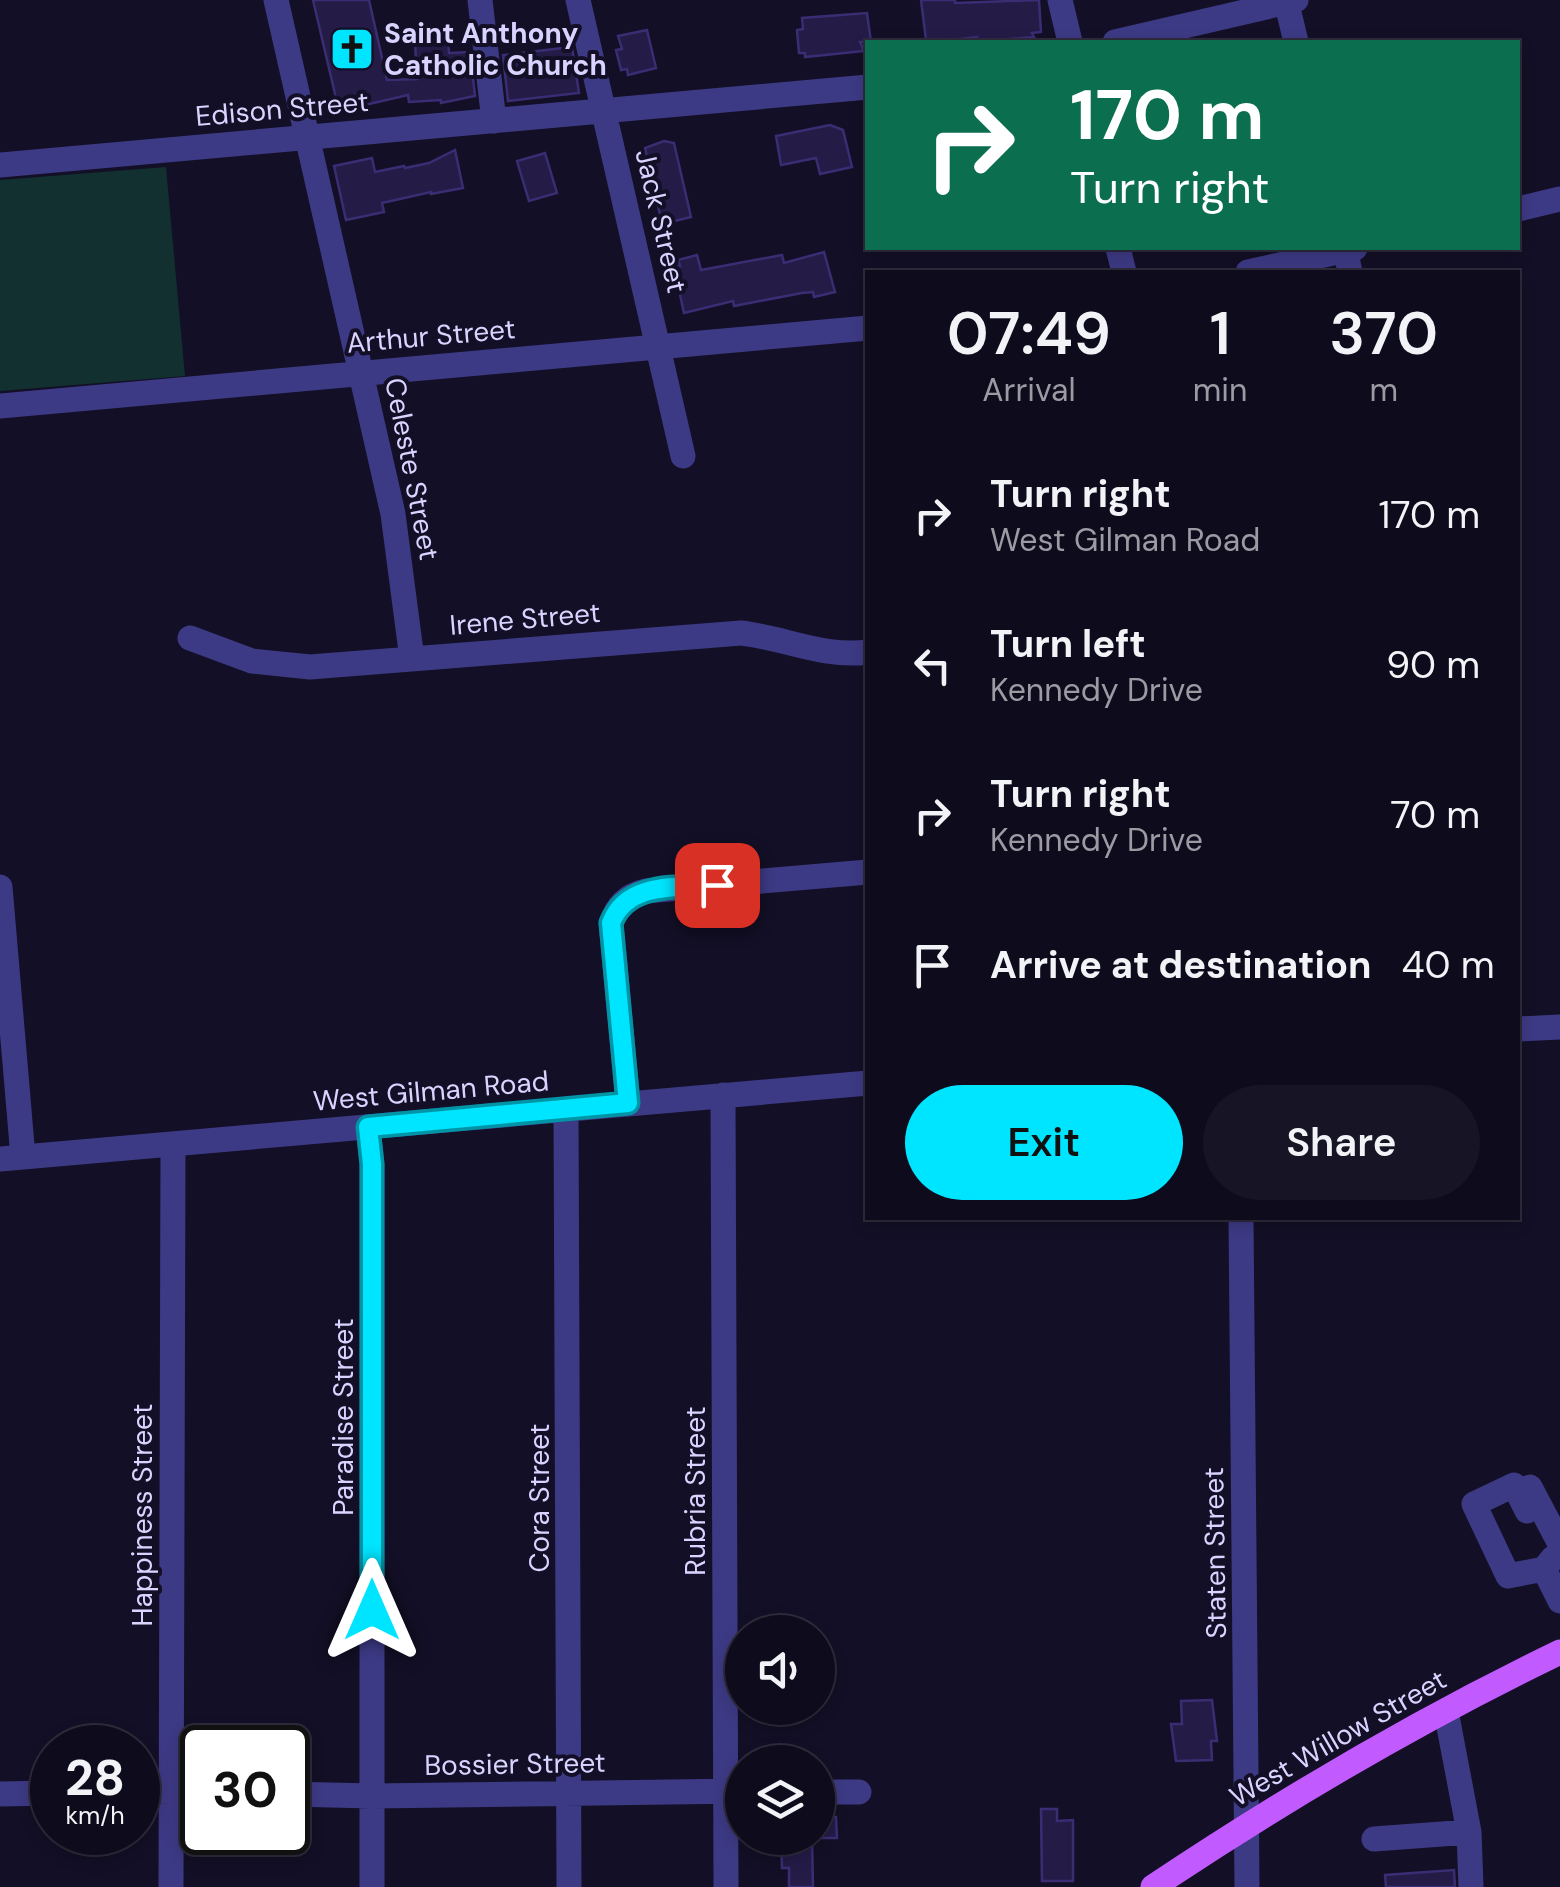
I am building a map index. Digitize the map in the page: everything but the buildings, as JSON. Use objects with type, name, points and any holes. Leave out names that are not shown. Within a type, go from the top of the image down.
[{"type":"main road","name":"West Willow Street","points":[[1153,1887],[1244,1826],[1446,1711],[1560,1652]]},
{"type":"street","name":"Celeste Street","points":[[276,0],[393,514],[412,658]]},
{"type":"street","points":[[480,0],[494,120]]},
{"type":"street","name":"Jack Street","points":[[578,0],[683,456]]},
{"type":"street","points":[[1060,0],[1070,40]]},
{"type":"street","points":[[1123,40],[1290,1],[1296,40]]},
{"type":"street","name":"Edison Street","points":[[0,164],[865,88]]},
{"type":"street","points":[[1520,209],[1560,199]]},
{"type":"street","points":[[1259,270],[1349,254]]},
{"type":"street","name":"Arthur Street","points":[[0,406],[865,328]]},
{"type":"street","name":"Irene Street","points":[[190,638],[252,661],[310,668],[742,633],[823,652],[865,652]]},
{"type":"street","points":[[628,1103],[611,923],[626,898],[646,891],[865,872]]},
{"type":"street","points":[[0,887],[12,1158]]},
{"type":"street","points":[[1520,1030],[1560,1027]]},
{"type":"street","name":"West Gilman Road","points":[[12,1158],[865,1082]]},
{"type":"street","name":"Rubria Street","points":[[723,1095],[733,1745]]},
{"type":"street","name":"Cora Street","points":[[566,1109],[569,1887]]},
{"type":"street","name":"Paradise Street","points":[[368,1127],[372,1183],[372,1887]]},
{"type":"street","name":"Happiness Street","points":[[170,1887],[173,1144]]},
{"type":"street","name":"Staten Street","points":[[1241,1220],[1247,1887]]},
{"type":"street","points":[[1554,1555],[1508,1576],[1474,1504],[1522,1501],[1554,1555],[1560,1601]]},
{"type":"street","points":[[1446,1711],[1469,1832],[1472,1887]]},
{"type":"street","points":[[160,1791],[180,1791]]},
{"type":"street","name":"Bossier Street","points":[[310,1795],[725,1791]]},
{"type":"street","points":[[835,1792],[859,1792]]},
{"type":"street","points":[[0,1794],[30,1793]]},
{"type":"street","points":[[1374,1839],[1469,1832]]},
{"type":"street","name":"Rubria Street","points":[[726,1887],[729,1855]]},
{"type":"green space","points":[[166,167],[185,376],[0,391],[0,180]]},
{"type":"place","name":"Saint Anthony Catholic Church","points":[[352,49]]},
{"type":"route","points":[[372,1610],[372,1164],[368,1127],[628,1103],[611,923],[616,909],[626,898],[646,891],[717,885]]}]
